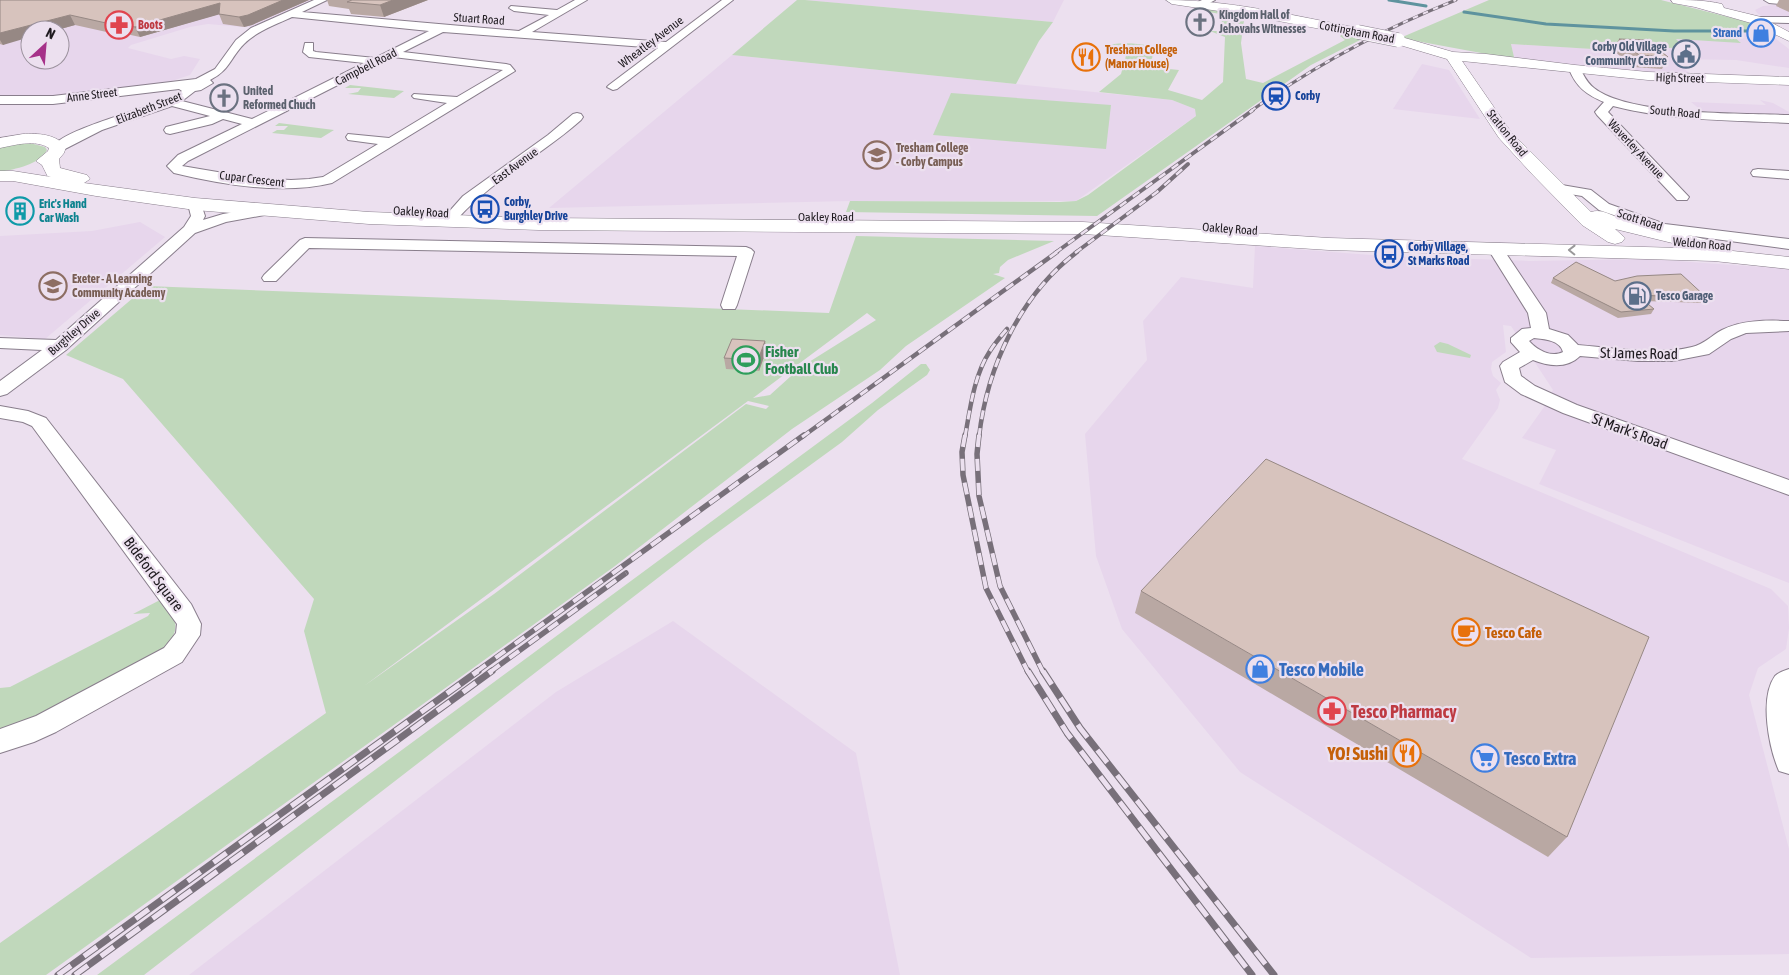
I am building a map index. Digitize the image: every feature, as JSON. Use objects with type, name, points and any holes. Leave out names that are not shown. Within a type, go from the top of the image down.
[{"type":"main road","name":"Cottingham Road","points":[[1172,0],[1206,2],[1358,32],[1398,40],[1452,56]]},
{"type":"main road","points":[[1677,0],[1756,20]]},
{"type":"main road","points":[[1701,6],[1726,8],[1741,3],[1742,10],[1756,20],[1789,37]]},
{"type":"main road","name":"High Street","points":[[1452,56],[1648,76],[1789,81]]},
{"type":"main road","name":"Station Road","points":[[1452,56],[1496,123],[1538,170],[1589,221],[1618,244]]},
{"type":"main road","points":[[0,176],[36,165],[54,152],[53,142],[27,139],[3,141]]},
{"type":"main road","name":"Oakley Road","points":[[54,152],[51,168],[54,173],[125,186],[306,206],[454,214],[1037,218],[1334,235],[1423,237],[1486,244],[1499,241],[1570,235],[1618,244]]},
{"type":"main road","name":"Oakley Road","points":[[0,176],[13,176],[96,191],[194,204],[378,219],[539,224],[1083,228],[1329,244],[1499,241],[1618,244]]},
{"type":"main road","name":"Station Road","points":[[1572,202],[1616,224],[1708,250]]},
{"type":"main road","points":[[1570,235],[1587,227],[1589,221]]},
{"type":"main road","name":"Weldon Road","points":[[1618,244],[1789,253]]},
{"type":"main road","name":"Weldon Road","points":[[1708,250],[1789,263]]},
{"type":"street","name":"Elizabeth Street","points":[[27,139],[66,134],[103,125],[171,102],[189,93],[192,85],[219,71],[231,52],[246,36],[263,26],[321,0]]},
{"type":"street","points":[[520,35],[582,0]]},
{"type":"street","name":"Wheatley Avenue","points":[[613,87],[728,0]]},
{"type":"street","points":[[1769,0],[1789,2]]},
{"type":"street","points":[[514,8],[558,13]]},
{"type":"street","name":"Stuart Road","points":[[289,14],[520,35],[667,45]]},
{"type":"street","points":[[1756,20],[1789,20]]},
{"type":"street","name":"Campbell Road","points":[[183,158],[377,62],[441,28]]},
{"type":"street","points":[[322,46],[309,46],[308,52],[313,55],[377,62]]},
{"type":"street","name":"Cupar Crescent","points":[[183,158],[174,166],[179,170],[280,184],[304,184],[326,180],[507,73],[508,69],[500,66],[392,54]]},
{"type":"street","name":"South Road","points":[[1575,69],[1588,89],[1611,101],[1659,111],[1783,119]]},
{"type":"street","name":"Anne Street","points":[[0,100],[53,100],[192,85]]},
{"type":"street","points":[[418,96],[460,101]]},
{"type":"street","name":"Waverley Avenue","points":[[1611,101],[1601,112],[1682,197]]},
{"type":"street","points":[[171,102],[254,123]]},
{"type":"street","points":[[170,130],[208,121],[221,115]]},
{"type":"street","name":"East Avenue","points":[[454,214],[468,200],[553,138],[577,118]]},
{"type":"street","points":[[1783,119],[1789,127]]},
{"type":"street","name":"Elizabeth Street","points":[[54,152],[103,125]]},
{"type":"street","points":[[352,136],[392,142]]},
{"type":"street","points":[[1758,173],[1789,175]]},
{"type":"street","name":"Scott Road","points":[[1556,188],[1586,193],[1604,207],[1663,228],[1789,244]]},
{"type":"street","points":[[190,230],[198,216],[194,204]]},
{"type":"street","points":[[190,230],[223,218],[265,211]]},
{"type":"street","points":[[524,247],[539,224]]},
{"type":"street","points":[[270,278],[320,228]]},
{"type":"street","name":"Burghley Drive","points":[[0,390],[60,346],[190,230]]},
{"type":"street","points":[[1499,241],[1536,313],[1541,333]]},
{"type":"street","points":[[305,243],[524,247],[748,247],[729,305]]},
{"type":"street","name":"St James Road","points":[[1572,350],[1649,356],[1678,355],[1702,350],[1717,343],[1727,334],[1745,328],[1773,325],[1789,326]]},
{"type":"street","points":[[1528,333],[1541,333],[1559,338],[1570,346],[1572,350],[1570,357],[1557,359],[1532,353],[1522,346],[1520,338],[1528,333]]},
{"type":"street","points":[[0,343],[60,346]]},
{"type":"street","name":"St Mark's Road","points":[[1532,353],[1509,366],[1512,378],[1536,394],[1570,409],[1789,488]]},
{"type":"street","name":"Bideford Square","points":[[0,412],[28,417],[38,422],[182,611],[189,624],[188,635],[183,644],[165,660],[46,724],[24,734],[0,741]]},
{"type":"street","points":[[1789,680],[1784,683],[1778,715],[1789,762]]},
{"type":"shaded area","points":[[0,0],[320,0],[258,27],[208,24],[190,27],[131,45],[128,48],[171,59],[184,56],[200,59],[190,75],[166,83],[48,98],[0,96]]},
{"type":"shaded area","points":[[805,0],[1064,0],[1053,22]]},
{"type":"shaded area","points":[[1789,4],[1789,18],[1767,18],[1758,14],[1755,10],[1763,6]]},
{"type":"shaded area","points":[[1726,31],[1766,31],[1789,49],[1789,68],[1736,60],[1672,59],[1692,75],[1619,71],[1514,57],[1511,44],[1613,50],[1683,47],[1674,39],[1740,42]]},
{"type":"shaded area","name":"Tresham College - Corby Campus","points":[[732,55],[1172,100],[1195,109],[1197,112],[1196,116],[1076,201],[850,201],[549,208]]},
{"type":"shaded area","points":[[1422,64],[1449,70],[1480,119],[1393,109]]},
{"type":"shaded area","points":[[1760,100],[1773,103],[1789,112],[1789,115],[1702,111],[1691,102],[1766,105]]},
{"type":"shaded area","name":"Exeter - A Learning Community Academy","points":[[140,222],[165,237],[45,339],[0,335],[0,236],[92,231]]},
{"type":"shaded area","points":[[1255,246],[1384,256],[1530,261],[1647,259],[1789,269],[1789,583],[1539,484],[1556,450],[1522,438],[1544,407],[1553,390],[1511,326],[1503,325],[1506,352],[1492,362],[1493,376],[1501,383],[1496,390],[1500,400],[1498,408],[1462,459],[1771,589],[1788,606],[1789,628],[1786,649],[1758,668],[1749,695],[1789,849],[1789,954],[1531,958],[1240,772],[1122,629],[1096,556],[1085,434],[1147,360],[1143,321],[1181,277],[1253,288]]},
{"type":"shaded area","points":[[673,621],[856,753],[900,975],[189,975],[556,692]]},
{"type":"green space","points":[[797,0],[1053,22],[1039,41],[1016,84],[732,55]]},
{"type":"green space","points":[[1489,0],[1661,0],[1752,23],[1763,31],[1727,31],[1741,43],[1676,39],[1684,47],[1640,50],[1641,52],[1511,44],[1514,57],[1519,60],[1400,38]]},
{"type":"green space","points":[[1204,6],[1245,13],[1241,43],[1246,79],[1263,83],[1345,40],[1340,36],[1346,32],[1368,36],[1311,65],[1097,216],[846,212],[850,201],[1060,202],[1076,201],[1088,195],[1196,116],[1195,109],[1172,100],[1099,92],[1121,74],[1127,52],[1105,47],[1123,43],[1155,46],[1150,67],[1179,70],[1168,90],[1202,100],[1223,82],[1225,37],[1210,31],[1224,31],[1220,14],[1198,10]]},
{"type":"green space","points":[[350,85],[404,91],[394,98],[348,94],[358,92],[361,88],[345,88]]},
{"type":"green space","points":[[951,93],[1111,105],[1106,149],[933,135]]},
{"type":"green space","points":[[279,123],[334,130],[321,138],[272,133],[277,130],[284,130],[288,126],[275,126]]},
{"type":"green space","points":[[30,143],[45,147],[47,150],[33,163],[0,172],[0,146]]},
{"type":"green space","points":[[856,236],[1054,241],[1008,260],[1000,267],[999,273],[993,274],[1005,278],[906,346],[880,370],[792,429],[615,566],[46,975],[0,975],[0,943],[326,713],[304,631],[314,599],[123,379],[66,355],[147,286],[829,313]],"holes":[[[867,313],[876,320],[801,367],[770,395],[753,398]],[[748,401],[769,406],[766,409],[746,404],[494,594],[364,686]]]},
{"type":"green space","points":[[1440,342],[1471,355],[1470,358],[1437,352],[1434,346]]},
{"type":"green space","points":[[921,364],[926,364],[930,370],[927,375],[878,410],[842,442],[703,543],[144,975],[97,975],[872,403]]},
{"type":"green space","points":[[160,600],[170,612],[176,626],[168,646],[50,714],[0,731],[0,688],[10,687],[148,616],[150,613],[133,614]]},
{"type":"building","points":[[0,0],[283,0],[239,17],[219,14],[220,3],[135,27],[70,15],[51,20],[20,20],[20,28],[0,33]]},
{"type":"building","points":[[352,0],[393,0],[380,5],[347,2]]},
{"type":"building","points":[[1619,39],[1647,40],[1668,57],[1639,55]]},
{"type":"building","name":"Tesco Garage","points":[[1576,262],[1615,281],[1637,276],[1681,274],[1707,298],[1637,295],[1654,309],[1621,312],[1553,278]]},
{"type":"building","points":[[732,339],[765,341],[758,360],[724,358]]},
{"type":"building","name":"Tesco Extra","points":[[1266,459],[1649,637],[1567,837],[1141,591]]},
{"type":"waterway","points":[[1389,0],[1426,6]]},
{"type":"waterway","points":[[1464,12],[1546,24],[1674,31],[1763,31]]},
{"type":"railway","points":[[1251,111],[1300,78],[1350,49],[1402,23],[1456,0]]},
{"type":"railway","points":[[1055,253],[1253,110]]},
{"type":"railway","points":[[1075,253],[1157,192],[1188,164]]},
{"type":"railway","points":[[802,437],[1057,252]]},
{"type":"railway","points":[[979,437],[990,385],[998,359],[1010,334],[1023,311],[1039,289],[1057,269],[1077,252]]},
{"type":"railway","points":[[965,437],[973,392],[980,371],[990,351],[1007,329]]},
{"type":"railway","points":[[476,672],[804,435]]},
{"type":"railway","points":[[965,435],[962,452],[963,475],[986,588],[1028,672]]},
{"type":"railway","points":[[979,435],[977,454],[979,496],[1000,586],[1043,672]]},
{"type":"railway","points":[[490,672],[626,573]]},
{"type":"railway","points":[[58,975],[478,671]]},
{"type":"railway","points":[[75,975],[492,671]]},
{"type":"railway","points":[[1028,671],[1067,733],[1252,975]]},
{"type":"railway","points":[[1043,671],[1080,728],[1274,975]]},
{"type":"place","name":"Kingdom Hall of Jehovahs Witnesses","points":[[1200,22]]},
{"type":"place","name":"Boots","points":[[119,25]]},
{"type":"place","name":"Strand","points":[[1761,33]]},
{"type":"place","name":"Corby Old Village Community Centre","points":[[1686,54]]},
{"type":"place","name":"Tresham College (Manor House)","points":[[1086,57]]},
{"type":"place","name":"Corby","points":[[1276,96]]},
{"type":"place","name":"United Reformed Chuch","points":[[224,98]]},
{"type":"place","name":"Tresham College - Corby Campus","points":[[877,155]]},
{"type":"place","name":"Corby, Burghley Drive","points":[[485,209]]},
{"type":"place","name":"Eric's Hand Car Wash","points":[[20,211]]},
{"type":"place","name":"Corby Village, St Marks Road","points":[[1389,254]]},
{"type":"place","name":"Exeter - A Learning Community Academy","points":[[53,286]]},
{"type":"place","name":"Tesco Garage","points":[[1637,296]]},
{"type":"place","name":"Fisher Football Club","points":[[746,360]]},
{"type":"place","name":"Tesco Cafe","points":[[1466,632]]},
{"type":"place","name":"Tesco Mobile","points":[[1260,669]]},
{"type":"place","name":"Tesco Pharmacy","points":[[1332,711]]},
{"type":"place","name":"YO! Sushi","points":[[1407,753]]},
{"type":"place","name":"Tesco Extra","points":[[1485,758]]}]
